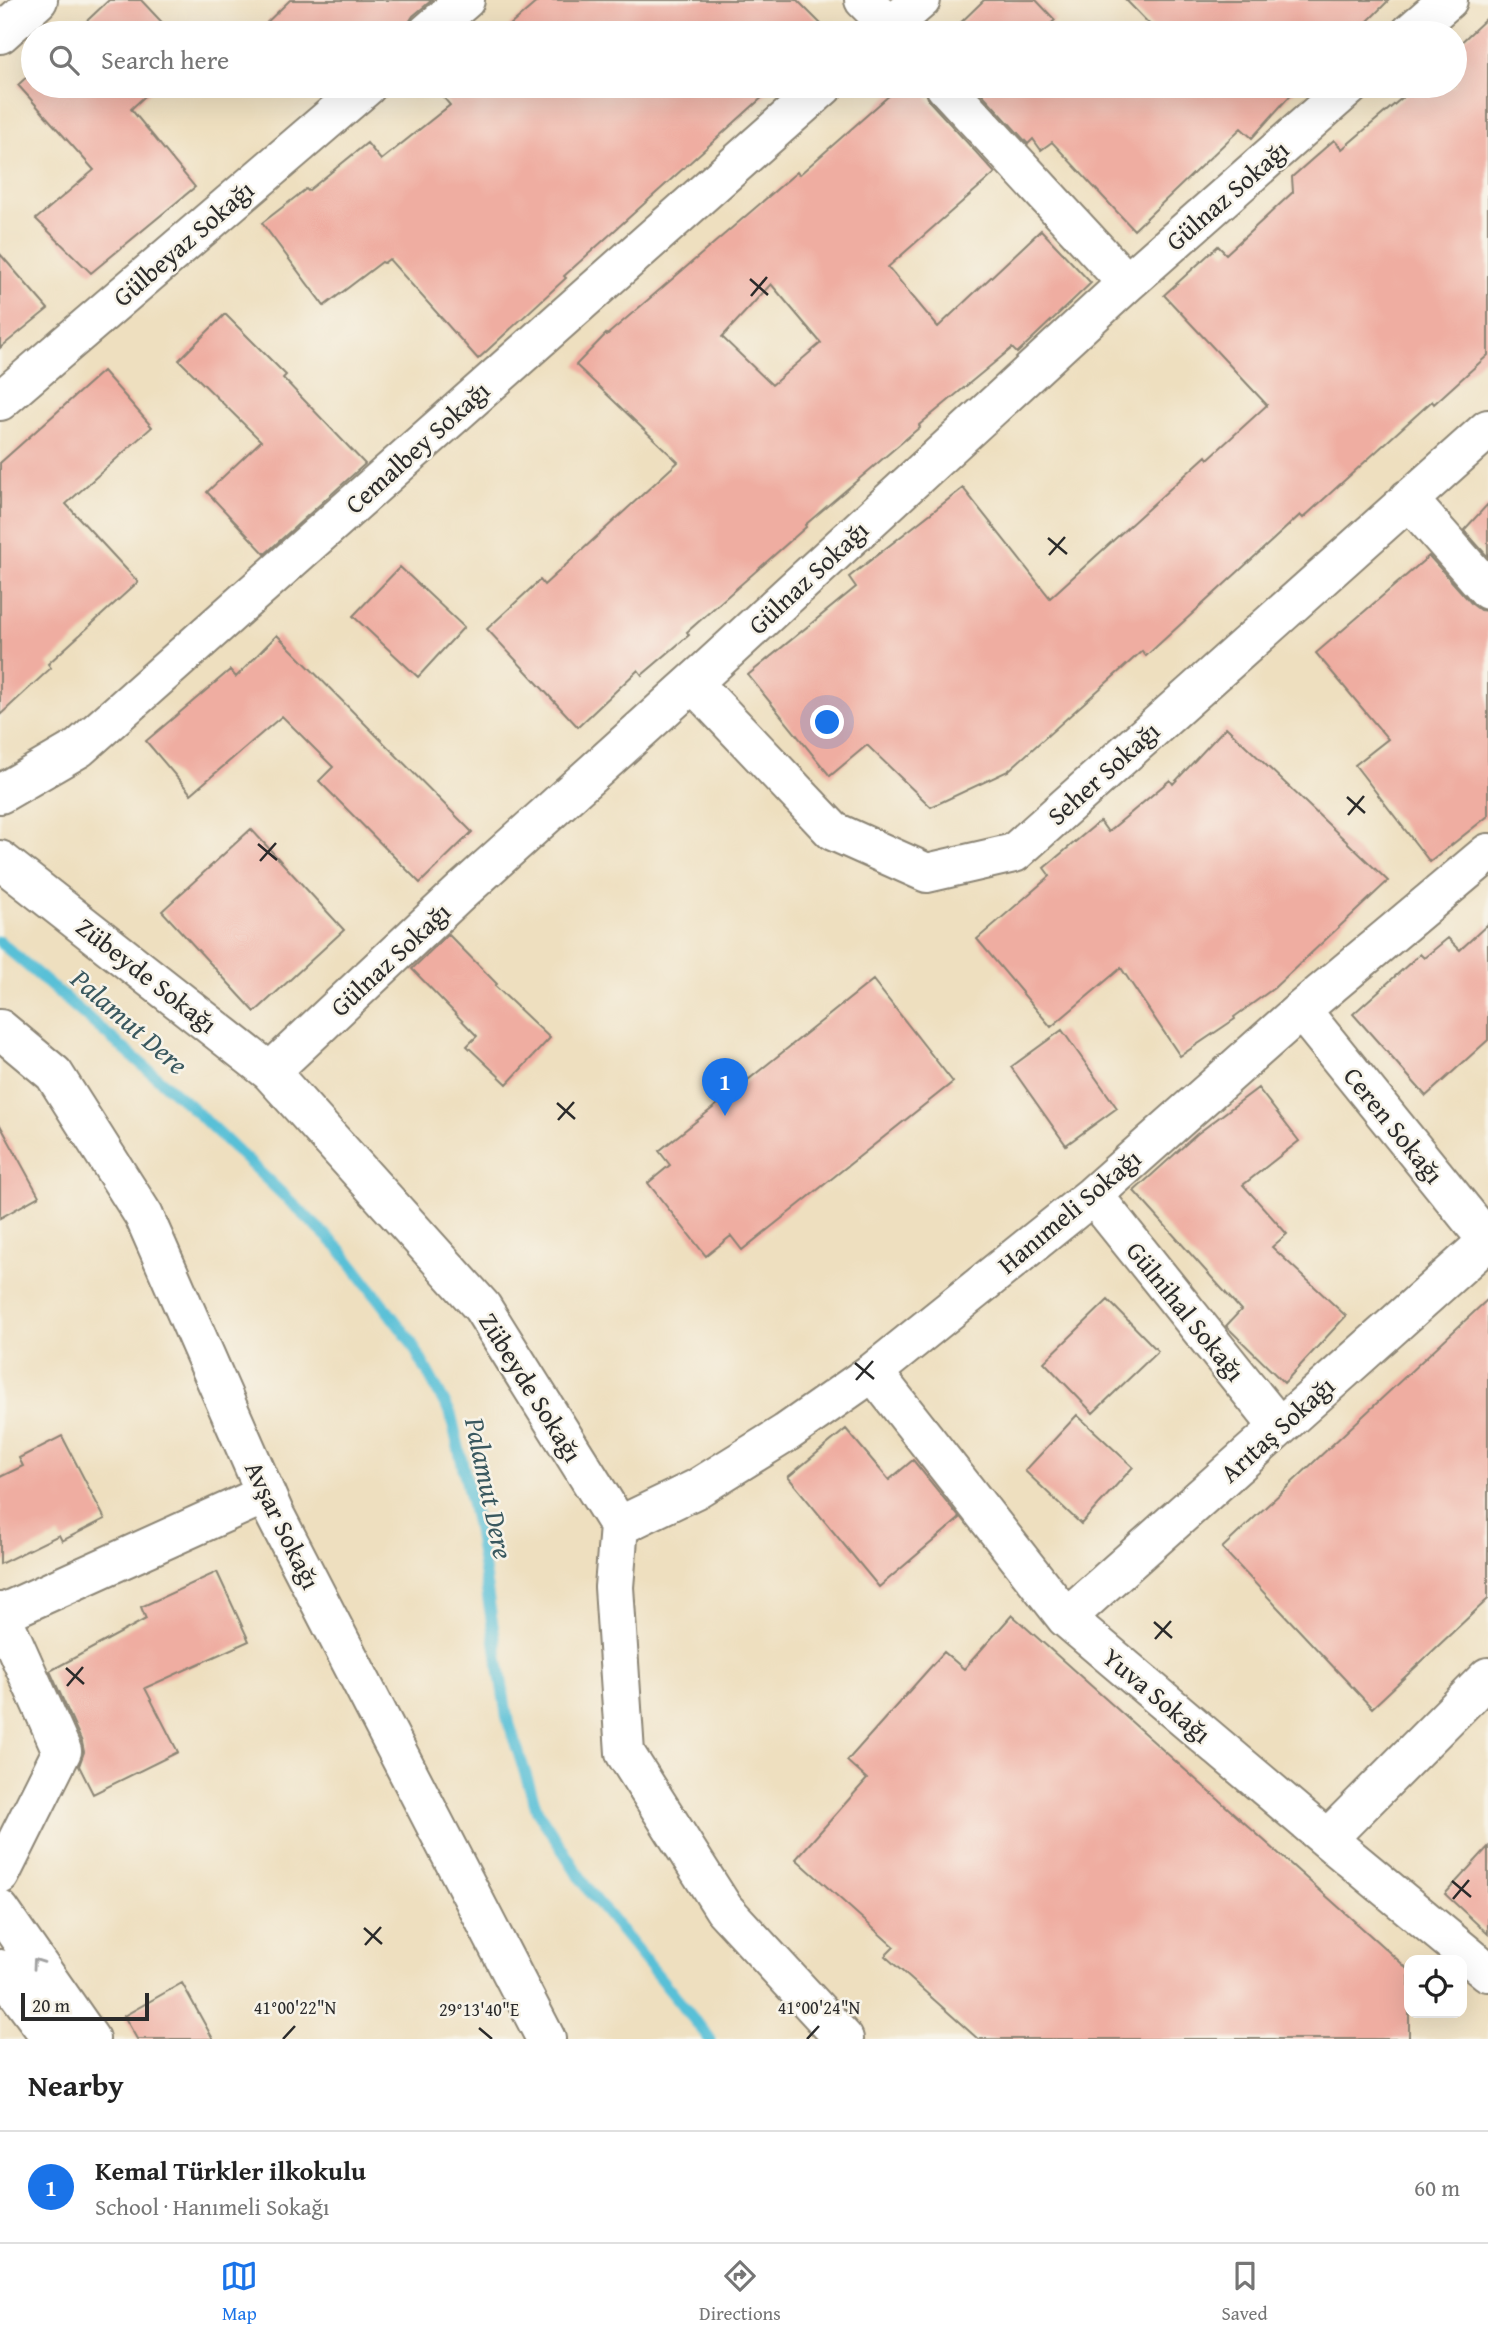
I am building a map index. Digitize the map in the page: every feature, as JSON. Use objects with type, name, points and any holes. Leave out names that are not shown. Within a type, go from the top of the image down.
[{"type":"street","points":[[0,34],[38,0]]},
{"type":"street","points":[[441,21],[465,0]]},
{"type":"street","points":[[864,0],[882,21]]},
{"type":"street","points":[[900,21],[921,0]]},
{"type":"street","points":[[1424,21],[1448,0]]},
{"type":"street","name":"Gülbeyaz Sokağı","points":[[0,401],[353,98]]},
{"type":"street","name":"Cemalbey Sokağı","points":[[0,794],[79,748],[810,98]]},
{"type":"street","points":[[956,98],[1127,283]]},
{"type":"street","name":"Gülnaz Sokağı","points":[[270,1072],[463,891],[1127,283],[1336,98]]},
{"type":"street","name":"Seher Sokağı","points":[[693,683],[833,831],[927,873],[1014,853],[1488,429]]},
{"type":"street","points":[[1408,499],[1488,590]]},
{"type":"street","name":"Hanımeli Sokağı","points":[[619,1526],[696,1489],[786,1433],[873,1372],[1093,1195],[1301,1010],[1488,853]]},
{"type":"street","name":"Zübeyde Sokağı","points":[[0,860],[270,1072],[482,1307],[619,1526]]},
{"type":"street","name":"Ceren Sokağı","points":[[1301,1010],[1488,1241]]},
{"type":"street","name":"Avşar Sokağı","points":[[0,1029],[54,1074],[144,1216],[266,1494],[546,2039]]},
{"type":"street","name":"Gülnihal Sokağı","points":[[1093,1195],[1279,1427]]},
{"type":"street","name":"Arıtaş Sokağı","points":[[1066,1618],[1488,1241]]},
{"type":"street","name":"Yuva Sokağı","points":[[873,1372],[1066,1618],[1488,1972]]},
{"type":"street","points":[[0,1875],[62,1751],[1,1613],[266,1494]]},
{"type":"street","points":[[619,1526],[614,1587],[625,1752],[724,1909],[844,2039]]},
{"type":"street","points":[[1327,1839],[1488,1677]]},
{"type":"street","points":[[0,1910],[90,2039]]},
{"type":"street","points":[[0,1969],[52,2039]]},
{"type":"building","points":[[109,0],[141,0],[161,21],[87,21]]},
{"type":"building","points":[[290,0],[432,0],[410,21],[268,21]]},
{"type":"building","points":[[539,0],[797,0],[818,21],[515,21]]},
{"type":"building","points":[[984,0],[1036,0],[1055,20],[1054,21],[962,21]]},
{"type":"building","points":[[1126,0],[1389,0],[1368,21],[1146,21]]},
{"type":"building","points":[[1488,17],[1488,355],[1434,404],[1432,401],[1303,518],[1300,515],[1146,656],[1142,651],[1008,771],[931,807],[867,745],[830,776],[748,675],[856,587],[849,577],[963,488],[1050,598],[1206,456],[1208,459],[1267,405],[1164,295],[1218,246],[1226,254],[1293,192],[1292,177],[1334,140],[1342,149],[1402,98],[1467,98],[1467,37]]},
{"type":"building","points":[[30,98],[143,98],[131,109],[195,187],[91,273],[36,219],[94,170]]},
{"type":"building","points":[[444,98],[762,98],[564,276],[566,278],[478,359],[389,259],[324,306],[262,223],[306,189],[308,191],[367,143],[381,160],[450,105]]},
{"type":"building","points":[[886,98],[928,98],[995,173],[888,267],[938,327],[1041,230],[1091,283],[1017,353],[1012,348],[919,425],[920,427],[805,525],[806,527],[687,632],[689,635],[642,675],[638,670],[578,727],[487,629],[540,580],[544,585],[678,462],[576,365],[606,334],[797,172],[799,175]],"holes":[[[771,284],[821,343],[772,385],[722,337]]]},
{"type":"building","points":[[986,98],[1288,98],[1252,138],[1241,128],[1134,230],[1052,142],[1041,150],[1033,139],[1028,144]]},
{"type":"building","points":[[0,254],[48,309],[0,348]]},
{"type":"building","points":[[225,314],[286,375],[283,378],[365,464],[265,554],[207,492],[261,441],[179,360]]},
{"type":"building","points":[[103,371],[152,427],[66,504],[138,582],[48,664],[51,668],[0,715],[0,463]]},
{"type":"building","points":[[1488,504],[1488,557],[1464,530]]},
{"type":"building","points":[[1429,556],[1472,604],[1480,610],[1488,611],[1488,816],[1430,862],[1355,765],[1388,739],[1316,653]]},
{"type":"building","points":[[400,567],[464,627],[418,677],[353,616]]},
{"type":"building","points":[[277,635],[472,832],[420,883],[319,781],[333,767],[282,716],[191,794],[146,741],[230,670],[236,677]]},
{"type":"building","points":[[1226,727],[1388,881],[1274,988],[1234,1017],[1235,1019],[1180,1056],[1121,968],[1051,1027],[977,939],[1050,876],[1044,868],[1100,821],[1108,832],[1170,780],[1173,784]]},
{"type":"building","points":[[251,829],[344,930],[255,1012],[162,911]]},
{"type":"building","points":[[1488,924],[1488,1040],[1426,1096],[1353,1014],[1420,954],[1424,958],[1448,938],[1460,950]]},
{"type":"building","points":[[448,934],[497,984],[495,986],[550,1038],[507,1084],[467,1046],[477,1036],[412,969]]},
{"type":"building","points":[[873,980],[953,1082],[742,1250],[731,1236],[706,1256],[648,1183],[670,1165],[659,1151]]},
{"type":"building","points":[[1062,1030],[1117,1108],[1066,1145],[1011,1067]]},
{"type":"building","points":[[1258,1088],[1299,1141],[1243,1185],[1287,1234],[1272,1247],[1346,1316],[1284,1383],[1226,1326],[1241,1310],[1134,1191],[1197,1134]]},
{"type":"building","points":[[0,1125],[39,1196],[0,1218]]},
{"type":"building","points":[[1488,1299],[1488,1599],[1372,1708],[1222,1548]]},
{"type":"building","points":[[1108,1300],[1158,1351],[1093,1413],[1044,1362]]},
{"type":"building","points":[[1077,1415],[1133,1467],[1081,1524],[1025,1471]]},
{"type":"building","points":[[846,1429],[889,1480],[913,1460],[960,1518],[879,1587],[788,1477]]},
{"type":"building","points":[[62,1436],[105,1519],[62,1541],[59,1535],[0,1564],[0,1477],[23,1466],[19,1458]]},
{"type":"building","points":[[217,1572],[249,1641],[145,1688],[178,1752],[93,1794],[79,1766],[84,1752],[82,1742],[50,1671],[146,1619],[141,1607]]},
{"type":"building","points":[[1012,1615],[1404,1966],[1404,2018],[1409,2018],[1409,2039],[978,2039],[885,1956],[894,1947],[796,1859],[867,1779],[847,1761],[944,1652],[964,1669]]},
{"type":"building","points":[[1488,1847],[1488,1934],[1445,1894]]},
{"type":"building","points":[[182,1983],[213,2039],[137,2039],[124,2016]]},
{"type":"waterway","name":"Palamut Dere","points":[[0,942],[189,1105],[340,1249],[410,1340],[451,1415],[477,1527],[507,1717],[537,1810],[591,1894],[710,2039]]},
{"type":"place","name":"Kemal Türkler ilkokulu","points":[[725,1116]]}]
